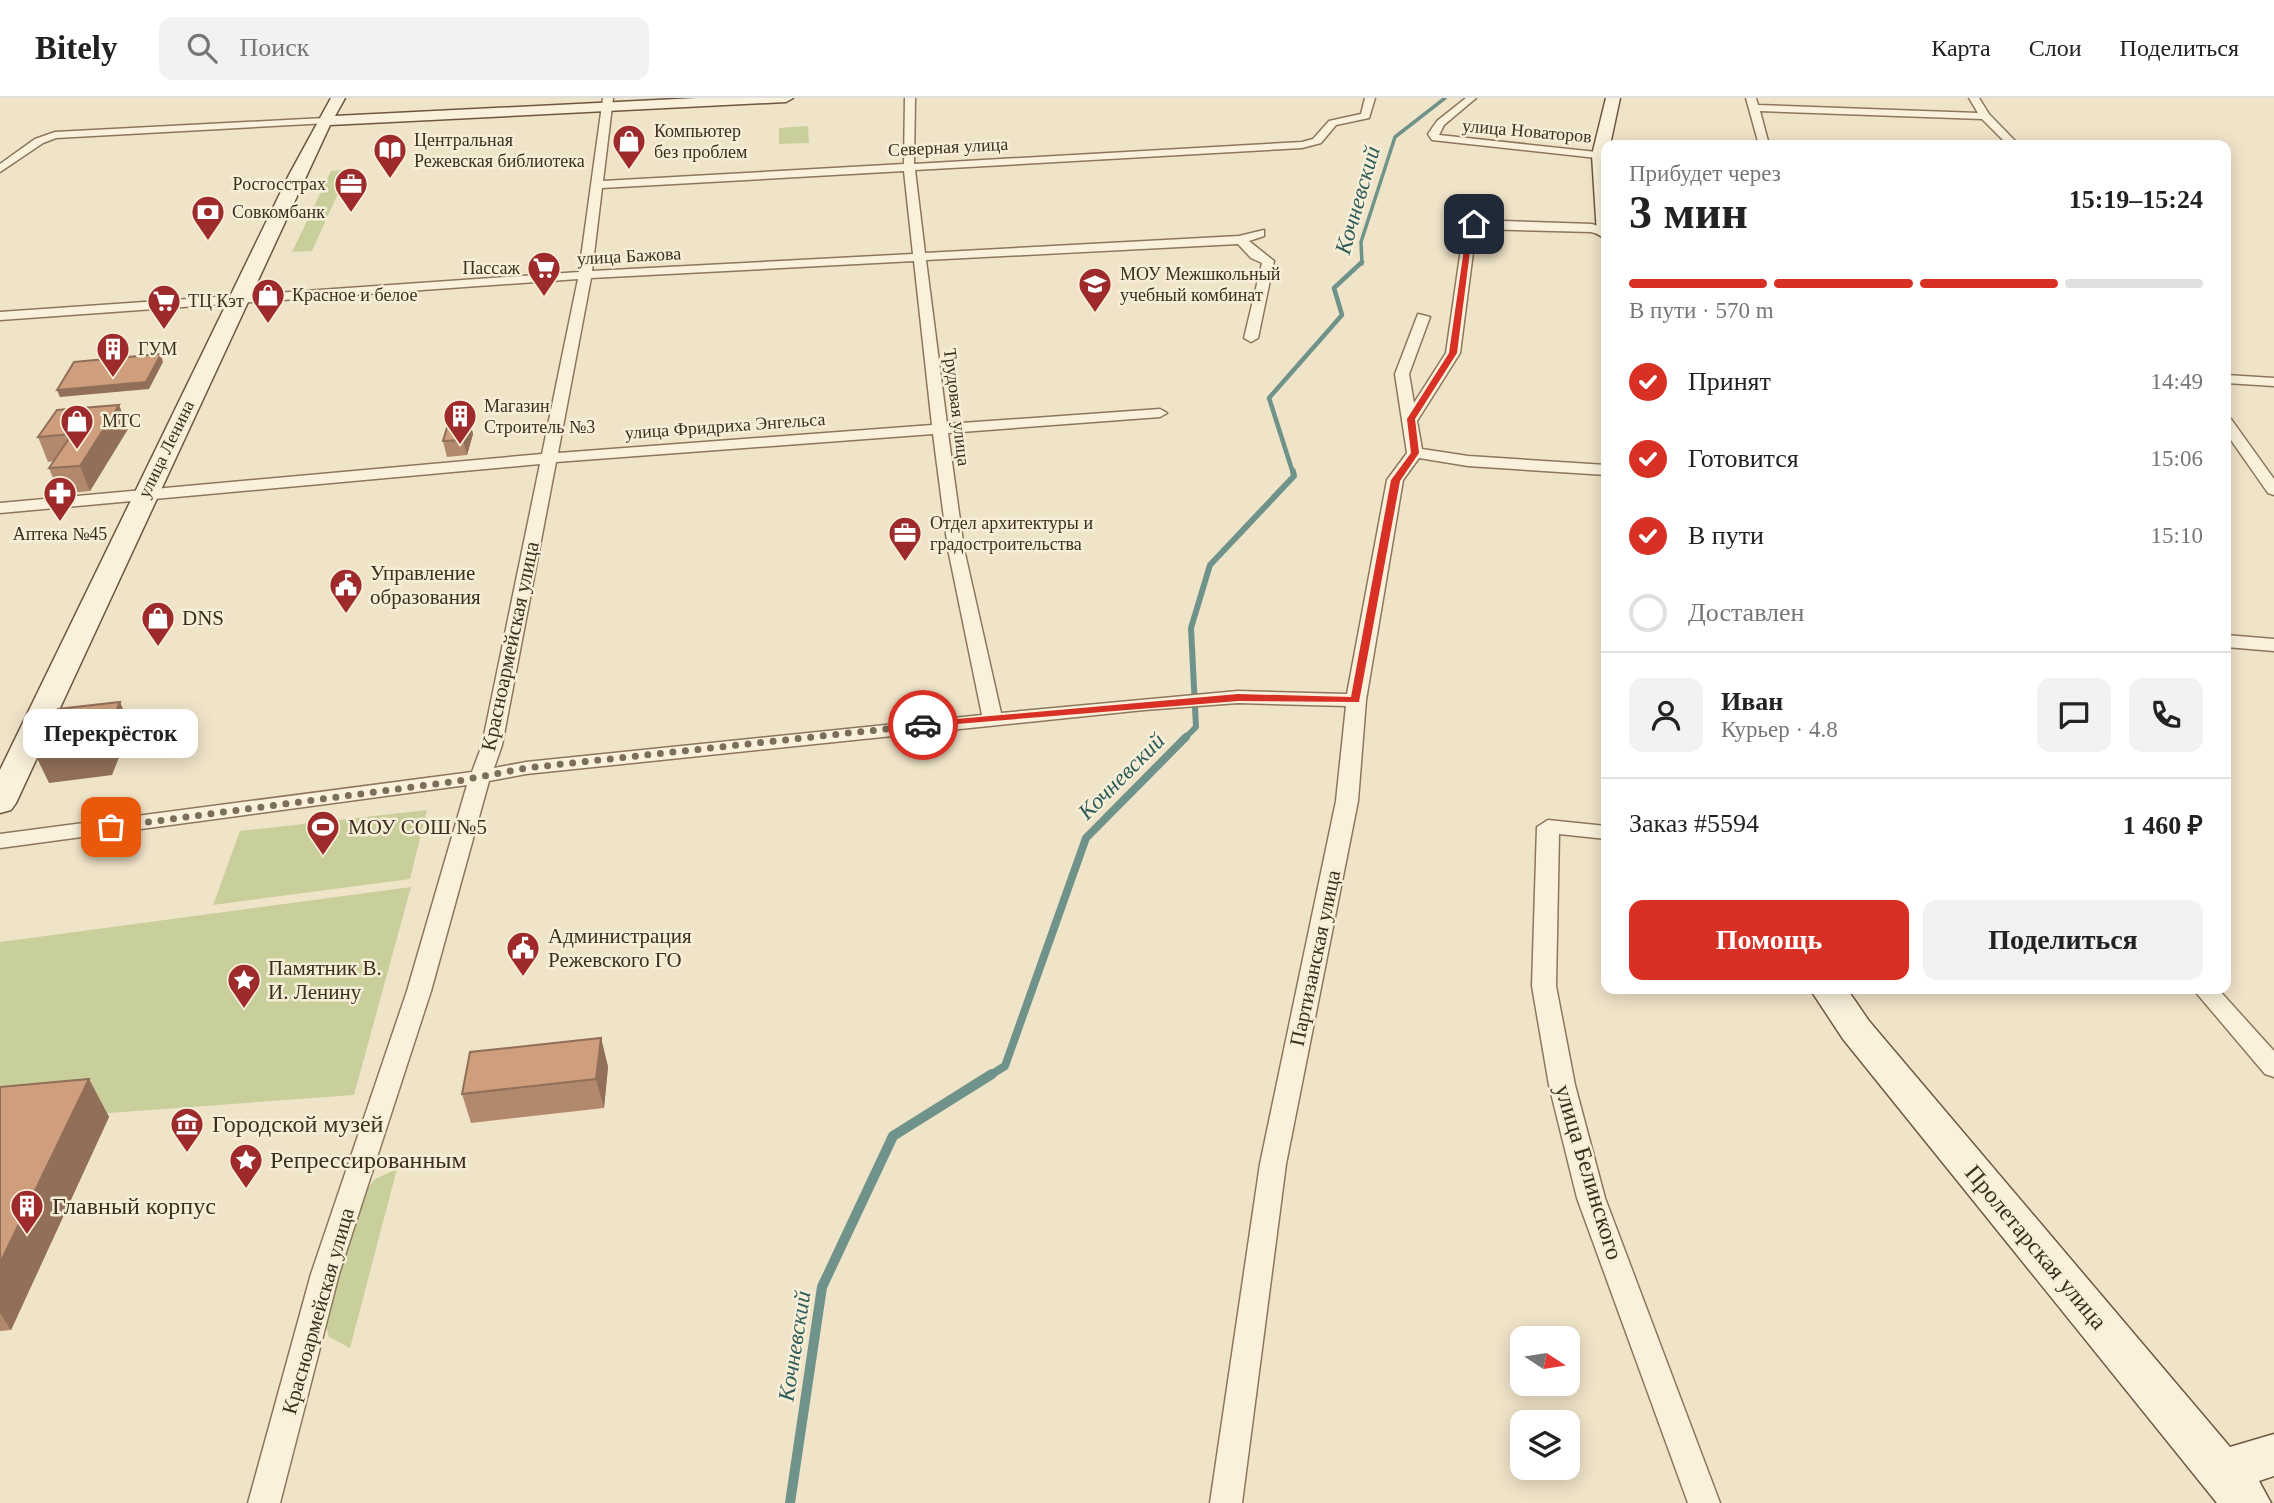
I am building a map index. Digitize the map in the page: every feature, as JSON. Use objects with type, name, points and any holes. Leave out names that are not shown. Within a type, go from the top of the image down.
[{"type":"street","name":"улица Ленина","points":[[0,803],[144,493],[241,299],[324,121],[338,98]]},
{"type":"street","points":[[0,169],[39,141],[55,135],[607,102],[786,98]]},
{"type":"street","name":"Трудовая улица","points":[[910,98],[909,167],[922,259],[940,430],[956,549],[992,718]]},
{"type":"street","name":"Северная улица","points":[[596,185],[1302,145],[1317,141],[1333,123],[1365,116],[1370,98]]},
{"type":"street","name":"улица Новаторов","points":[[1471,98],[1462,111],[1438,123],[1433,134],[1444,142],[1601,155]]},
{"type":"street","points":[[1606,140],[1613,98]]},
{"type":"street","points":[[1974,98],[1985,116],[2009,140]]},
{"type":"street","name":"Красноармейская улица","points":[[264,1503],[325,1274],[419,991],[492,745],[584,275],[607,102]]},
{"type":"street","points":[[1763,140],[1752,103],[1985,116]]},
{"type":"street","points":[[1411,419],[1453,353],[1470,228],[1474,224],[1552,225],[1601,232]]},
{"type":"street","name":"улица Бажова","points":[[0,316],[584,275],[1241,240],[1260,233]]},
{"type":"street","points":[[1241,240],[1255,255],[1268,261],[1251,338]]},
{"type":"street","points":[[1423,317],[1402,374],[1415,453],[1468,461],[1601,470]]},
{"type":"street","points":[[2231,380],[2274,382]]},
{"type":"street","name":"улица Фридриха Энгельса","points":[[0,508],[547,459],[1160,413]]},
{"type":"street","points":[[2231,429],[2274,491]]},
{"type":"street","name":"Партизанская улица","points":[[1226,1503],[1273,1164],[1347,801],[1356,700],[1395,480],[1415,453]]},
{"type":"street","points":[[2231,641],[2274,645]]},
{"type":"street","points":[[0,841],[540,766],[992,718],[1238,698],[1356,700]]},
{"type":"street","name":"улица Белинского","points":[[1601,832],[1548,827],[1544,986],[1562,1085],[1591,1198],[1704,1503]]},
{"type":"street","name":"Пролетарская улица","points":[[1831,994],[1856,1030],[2234,1487]]},
{"type":"street","points":[[2209,994],[2274,1068]]},
{"type":"street","points":[[2234,1487],[2274,1455]]},
{"type":"green space","points":[[808,126],[809,143],[779,144],[779,128]]},
{"type":"green space","points":[[349,169],[312,251],[292,252],[331,171]]},
{"type":"green space","name":"МОУ СОШ №5","points":[[427,810],[410,879],[213,905],[240,831]]},
{"type":"green space","points":[[411,887],[354,1095],[0,1121],[0,942]]},
{"type":"green space","points":[[397,1169],[350,1348],[329,1337],[325,1322],[362,1197],[375,1179]]},
{"type":"building","name":"ГУМ","points":[[161,354],[146,382],[57,390],[74,362]]},
{"type":"building","points":[[119,405],[80,466],[49,468],[72,434],[38,437],[57,410]]},
{"type":"building","points":[[469,419],[463,440],[443,441],[449,421]]},
{"type":"building","points":[[120,702],[101,748],[36,756],[58,709]]},
{"type":"building","points":[[601,1038],[596,1079],[462,1094],[470,1052]]},
{"type":"building","points":[[89,1079],[0,1263],[0,1087]]},
{"type":"waterway","name":"Кочневский","points":[[1362,262],[1361,242],[1395,137],[1445,98]]},
{"type":"waterway","name":"Кочневский","points":[[1293,473],[1269,398],[1342,315],[1334,288],[1362,262]]},
{"type":"waterway","name":"Кочневский","points":[[1186,737],[1196,727],[1191,628],[1210,565],[1294,476],[1293,471]]},
{"type":"waterway","name":"Кочневский","points":[[989,1076],[1005,1066],[1086,838],[1186,737]]},
{"type":"waterway","name":"Кочневский","points":[[790,1503],[822,1287],[893,1136],[992,1074]]},
{"type":"way so far","points":[[111,827],[458,781],[526,768],[923,725]]},
{"type":"place","name":"Компьютер без проблем","points":[[629,171]]},
{"type":"place","name":"Центральная Режевская библиотека","points":[[390,180]]},
{"type":"place","name":"Росгосстрах","points":[[351,214]]},
{"type":"place","name":"Совкомбанк","points":[[208,242]]},
{"type":"place","name":"Пассаж","points":[[544,298]]},
{"type":"place","name":"МОУ Межшкольный учебный комбинат","points":[[1095,314]]},
{"type":"place","name":"Красное и белое","points":[[268,325]]},
{"type":"place","name":"ТЦ Кэт","points":[[164,331]]},
{"type":"place","name":"ГУМ","points":[[113,379]]},
{"type":"place","name":"Магазин Строитель №3","points":[[460,446]]},
{"type":"place","name":"МТС","points":[[77,451]]},
{"type":"place","name":"Аптека №45","points":[[60,523]]},
{"type":"place","name":"Отдел архитектуры и градостроительства","points":[[905,563]]},
{"type":"place","name":"Управление образования","points":[[346,615]]},
{"type":"place","name":"DNS","points":[[158,648]]},
{"type":"place","name":"Перекрёсток","points":[[111,827]]},
{"type":"place","name":"МОУ СОШ №5","points":[[323,857]]},
{"type":"place","name":"Администрация Режевского ГО","points":[[523,978]]},
{"type":"place","name":"Памятник В. И. Ленину","points":[[244,1010]]},
{"type":"place","name":"Городской музей","points":[[187,1154]]},
{"type":"place","name":"Репрессированным","points":[[246,1190]]},
{"type":"place","name":"Главный корпус","points":[[27,1236]]},
{"type":"route","points":[[923,725],[1238,698],[1356,700],[1395,480],[1415,453],[1411,419],[1453,353],[1470,228],[1474,224]]}]
